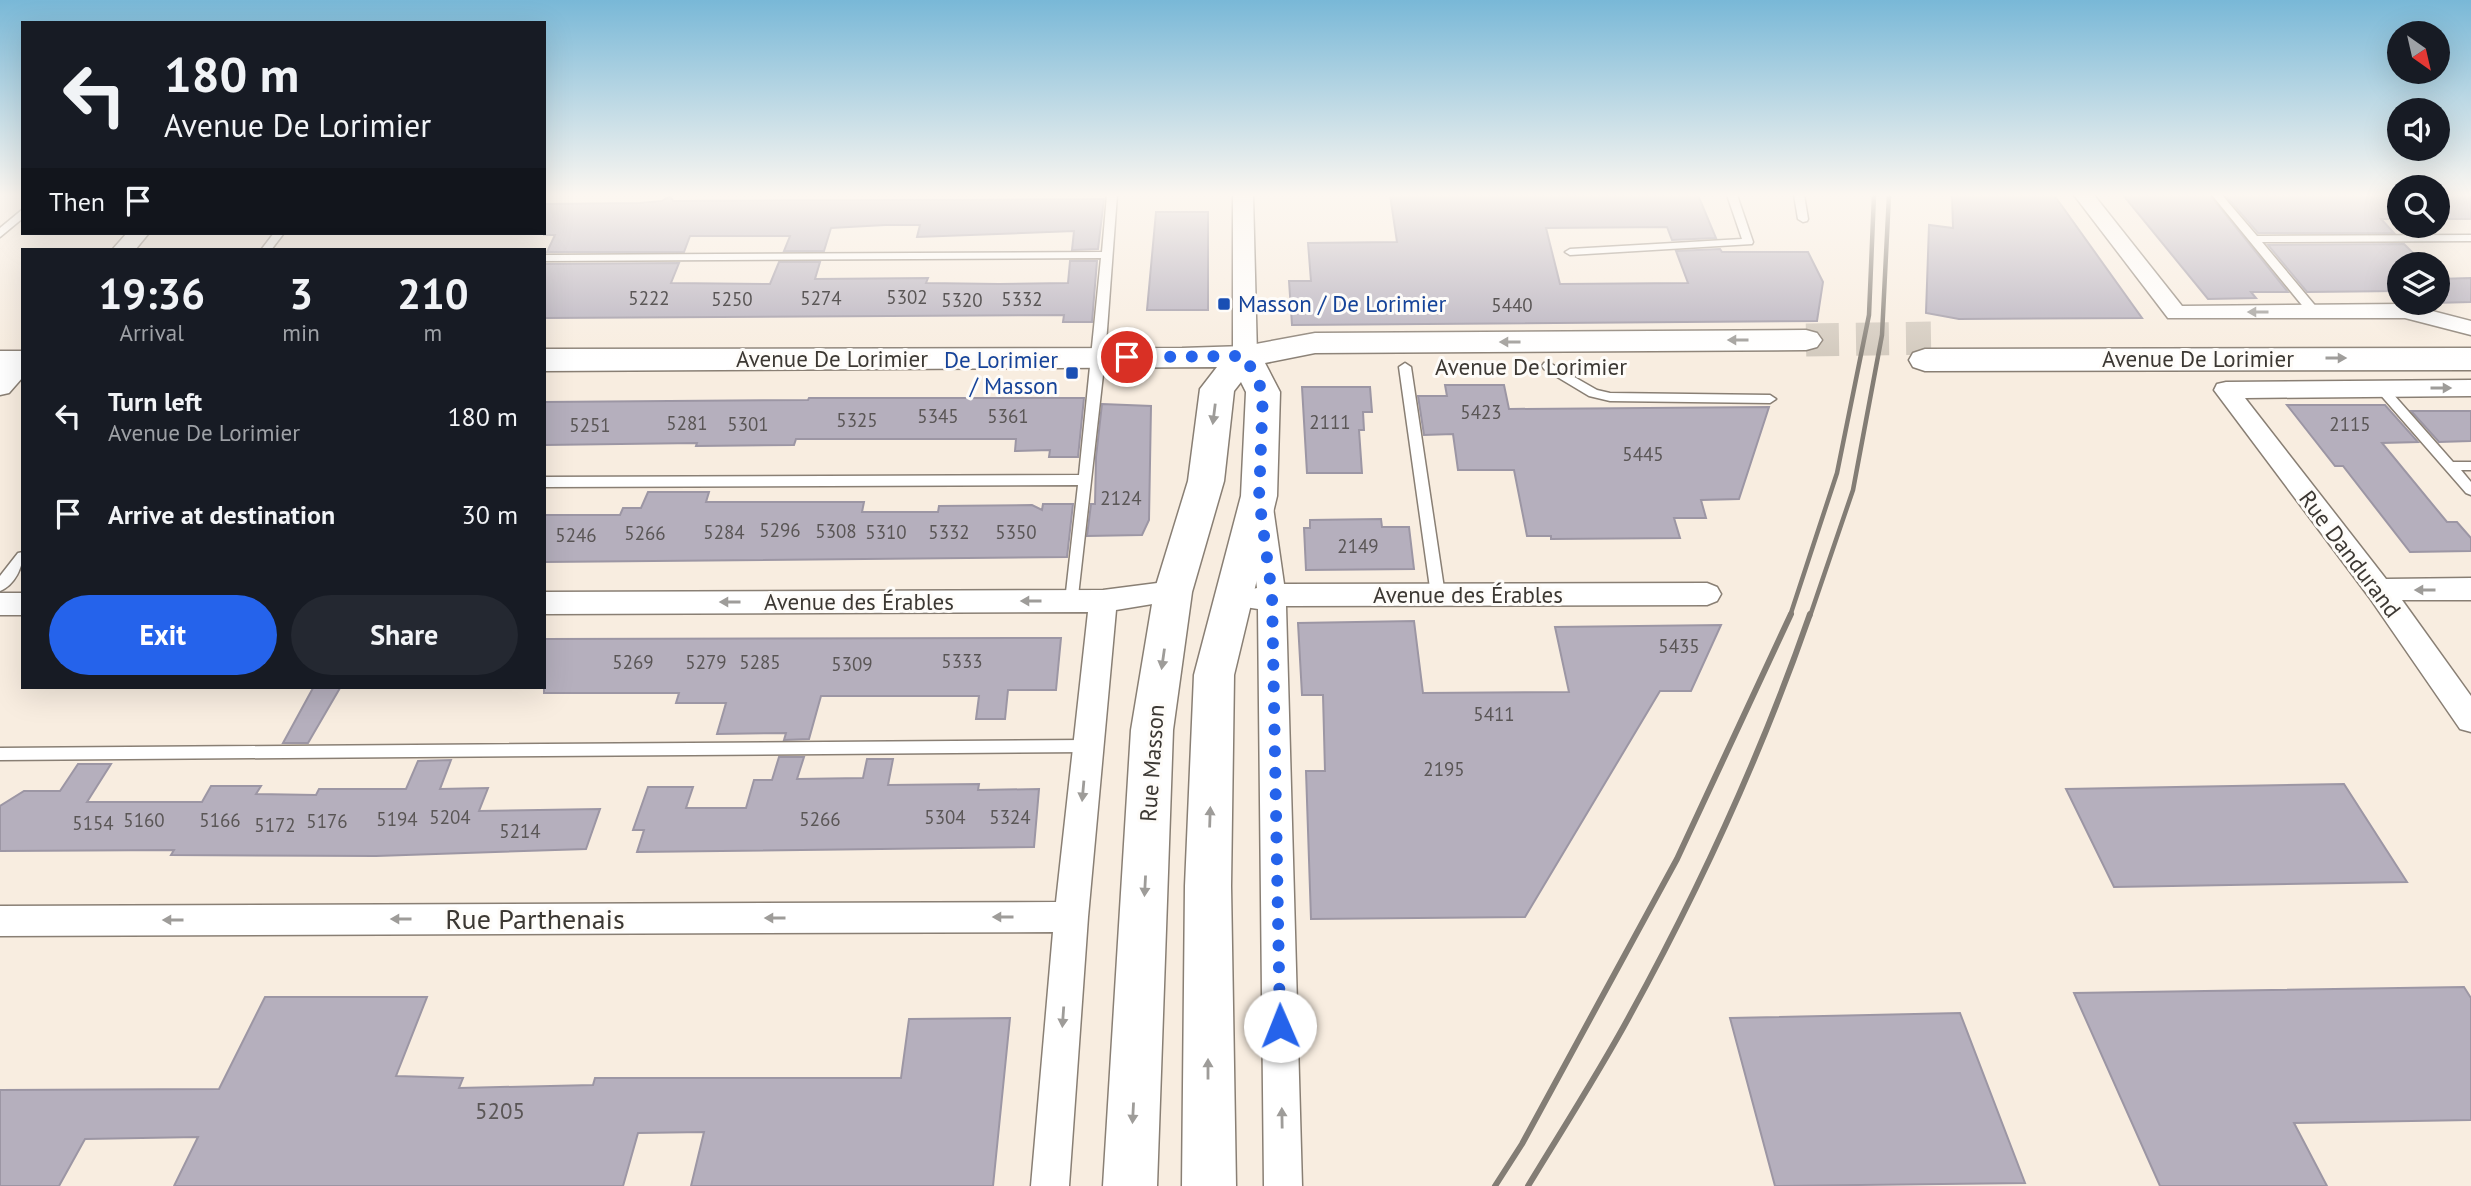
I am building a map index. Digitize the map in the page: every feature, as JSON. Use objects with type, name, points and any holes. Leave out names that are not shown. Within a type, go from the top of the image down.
[{"type":"main road","name":"Avenue De Lorimier","points":[[2471,335],[1928,349],[2471,359]]},
{"type":"main road","name":"Avenue De Lorimier","points":[[546,360],[1245,356],[1318,366],[1405,368],[1548,366],[1812,352],[1315,343],[1245,356]]},
{"type":"main road","points":[[1209,1186],[1208,886],[1214,675],[1251,601],[1259,498],[1263,392],[1245,356]]},
{"type":"main road","name":"Rue Masson","points":[[1130,1186],[1152,730],[1173,592],[1206,481],[1217,388],[1245,356]]},
{"type":"main road","points":[[0,362],[21,362]]},
{"type":"street","points":[[1244,250],[1245,356]]},
{"type":"street","name":"Avenue De Lorimier","points":[[2128,250],[2176,313],[2405,311],[2471,328]]},
{"type":"street","points":[[0,387],[21,364]]},
{"type":"street","name":"Avenue De Lorimier","points":[[2226,390],[2471,388]]},
{"type":"street","name":"Rue Dandurand","points":[[2226,390],[2379,590],[2471,720]]},
{"type":"street","points":[[2379,590],[2471,589]]},
{"type":"street","name":"Avenue des Érables","points":[[546,603],[1087,601],[1173,592]]},
{"type":"street","name":"Avenue des Érables","points":[[1251,601],[1438,595],[1707,593]]},
{"type":"street","points":[[1050,1186],[1087,746],[1087,601]]},
{"type":"street","points":[[1251,601],[1283,1186]]},
{"type":"street","points":[[0,604],[21,604]]},
{"type":"street","name":"Rue Parthenais","points":[[0,921],[1071,917]]},
{"type":"lane","points":[[1087,601],[1084,480],[1099,357],[1106,250]]},
{"type":"lane","points":[[1570,251],[1583,250]]},
{"type":"lane","points":[[2263,250],[2314,312]]},
{"type":"lane","points":[[546,257],[1105,255]]},
{"type":"lane","points":[[1548,366],[1592,393],[1610,397],[1770,398]]},
{"type":"lane","points":[[1405,368],[1438,595]]},
{"type":"lane","points":[[2382,389],[2471,491]]},
{"type":"lane","points":[[2450,466],[2471,466]]},
{"type":"lane","points":[[546,482],[1084,480]]},
{"type":"lane","points":[[0,586],[21,560]]},
{"type":"lane","points":[[0,754],[1087,746]]},
{"type":"building","points":[[548,250],[685,250],[684,252]]},
{"type":"building","points":[[1152,250],[1208,250],[1208,310],[1147,310]]},
{"type":"building","points":[[1309,250],[1552,250],[1560,284],[1688,283],[1676,251],[1721,250],[1808,252],[1823,282],[1817,321],[1292,325],[1289,281],[1311,281]]},
{"type":"building","points":[[1928,250],[2094,250],[2142,318],[1959,319],[1926,313]]},
{"type":"building","points":[[2168,250],[2255,250],[2288,292],[2251,292],[2256,298],[2208,299]]},
{"type":"building","points":[[2272,250],[2410,250],[2412,252],[2387,252],[2387,291],[2307,292]]},
{"type":"building","points":[[1070,261],[1097,261],[1092,322],[1063,322],[1064,315],[546,318],[546,264],[679,263],[671,283],[770,284],[779,262],[820,262],[815,279],[928,278],[926,283],[1068,283]]},
{"type":"building","points":[[2471,278],[2471,302],[2450,303],[2450,279]]},
{"type":"building","points":[[1445,385],[1504,385],[1509,409],[1769,407],[1739,499],[1701,500],[1706,518],[1674,518],[1680,538],[1551,539],[1551,536],[1527,536],[1514,470],[1458,470],[1453,434],[1424,435],[1418,396],[1447,396]]},
{"type":"building","points":[[1302,387],[1370,387],[1372,412],[1363,412],[1364,430],[1359,430],[1362,473],[1307,473]]},
{"type":"building","points":[[1084,398],[1078,457],[1049,457],[1050,450],[1015,451],[1016,439],[796,439],[794,445],[546,445],[546,402]]},
{"type":"building","points":[[1102,404],[1151,406],[1149,520],[1142,535],[1087,536],[1091,504],[1095,504],[1096,457]]},
{"type":"building","points":[[2287,405],[2385,405],[2418,442],[2382,443],[2447,522],[2457,522],[2471,538],[2471,551],[2410,552],[2343,466],[2335,466]]},
{"type":"building","points":[[2411,411],[2471,411],[2471,441],[2439,442]]},
{"type":"building","points":[[648,492],[709,492],[706,502],[864,502],[862,512],[938,512],[939,506],[1032,505],[1042,510],[1043,504],[1073,504],[1067,557],[546,562],[546,515],[620,515],[623,508],[641,508]]},
{"type":"building","points":[[1381,519],[1382,527],[1409,527],[1414,569],[1306,570],[1304,528],[1310,528],[1310,520]]},
{"type":"building","points":[[1414,621],[1423,693],[1569,692],[1555,627],[1721,625],[1691,691],[1660,691],[1525,917],[1311,919],[1306,771],[1325,771],[1323,695],[1302,695],[1298,623]]},
{"type":"building","points":[[1061,638],[1056,690],[1008,690],[1005,719],[976,719],[979,696],[821,696],[809,739],[784,740],[786,733],[717,734],[726,703],[676,703],[679,693],[544,693],[546,639]]},
{"type":"building","points":[[312,689],[339,689],[308,743],[283,743]]},
{"type":"building","points":[[779,757],[804,757],[797,779],[863,778],[867,759],[893,759],[888,785],[979,784],[978,790],[1039,789],[1034,847],[637,852],[644,830],[633,830],[648,787],[693,787],[686,808],[746,808],[754,780],[772,780]]},
{"type":"building","points":[[451,760],[440,789],[488,788],[479,811],[600,809],[586,849],[376,856],[171,855],[174,850],[0,851],[0,806],[24,791],[60,791],[78,764],[111,764],[87,802],[202,802],[211,786],[261,786],[256,794],[316,795],[319,789],[406,789],[418,761]]},
{"type":"building","points":[[2344,784],[2407,882],[2114,887],[2066,789]]},
{"type":"building","points":[[2464,987],[2471,998],[2471,1120],[2294,1123],[2327,1186],[2160,1186],[2074,993]]},
{"type":"building","points":[[265,997],[427,997],[396,1076],[463,1078],[459,1088],[593,1085],[595,1078],[901,1078],[909,1019],[1010,1018],[993,1186],[691,1186],[704,1132],[638,1133],[623,1186],[174,1186],[198,1137],[85,1139],[59,1186],[0,1186],[0,1090],[219,1089]]},
{"type":"building","points":[[1960,1013],[2025,1183],[1775,1186],[1730,1018]]},
{"type":"tunnel","points":[[1806,340],[1931,338]]},
{"type":"railway","points":[[1790,616],[1837,473],[1869,315],[1872,250]]},
{"type":"railway","points":[[1810,616],[1853,490],[1882,335],[1886,250]]},
{"type":"railway","points":[[1495,1186],[1522,1144],[1677,859],[1791,614]]},
{"type":"railway","points":[[1528,1186],[1617,1038],[1705,869],[1750,768],[1810,614]]},
{"type":"place","name":"Masson / De Lorimier","points":[[1224,304]]},
{"type":"place","name":"De Lorimier / Masson","points":[[1072,373]]},
{"type":"route","points":[[1127,357],[1245,356],[1263,392],[1259,498],[1272,595],[1280,1026]]}]
